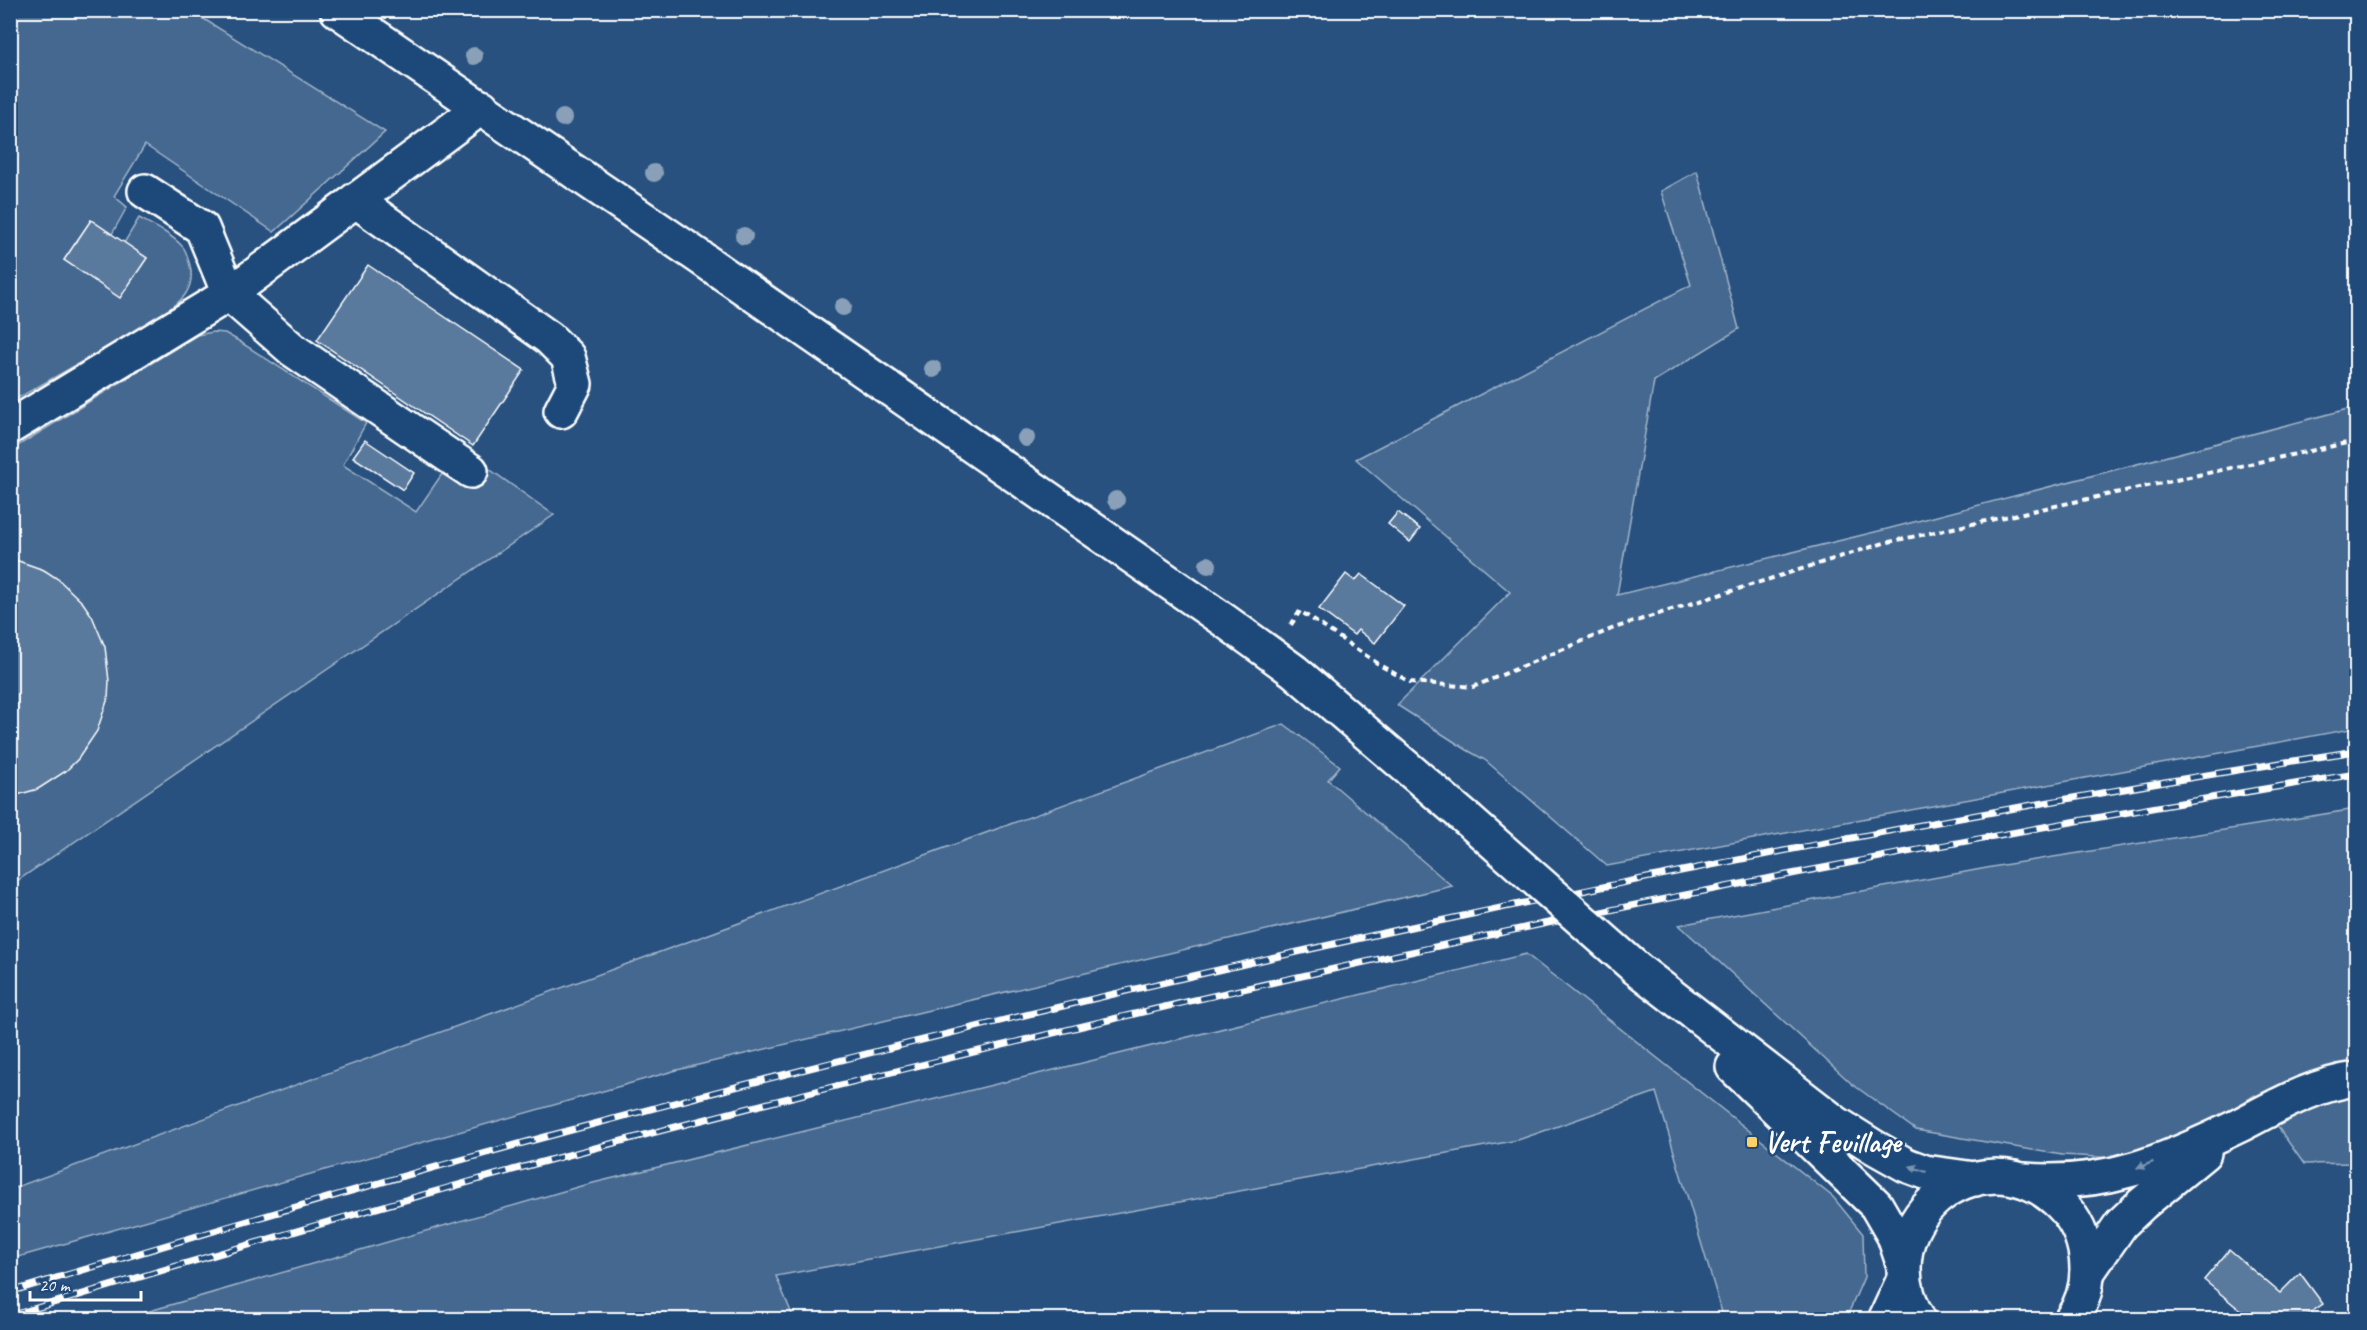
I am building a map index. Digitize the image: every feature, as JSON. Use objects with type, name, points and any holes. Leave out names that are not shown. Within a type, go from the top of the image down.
[{"type":"main road","points":[[337,10],[482,107],[1270,654],[1346,714],[1637,969],[1828,1117],[1874,1147],[1906,1164],[1925,1172],[1975,1179],[1998,1177],[2068,1182],[2122,1173],[2145,1166],[2237,1126],[2294,1096],[2322,1086],[2356,1080]]},
{"type":"main road","points":[[10,428],[230,294],[482,107]]},
{"type":"main road","points":[[145,191],[202,228],[230,294],[293,350],[471,471]]},
{"type":"main road","points":[[355,200],[549,338],[568,357],[575,384],[561,411]]},
{"type":"main road","points":[[1637,969],[1749,1083],[1876,1205],[1894,1236],[1907,1294],[1919,1320]]},
{"type":"main road","points":[[2071,1320],[2121,1224],[2237,1126]]},
{"type":"main road","points":[[1885,1320],[1903,1271],[1910,1234],[1926,1208],[1949,1189],[1975,1179]]},
{"type":"main road","points":[[2024,1180],[2050,1195],[2071,1216],[2084,1243],[2085,1294]]},
{"type":"path","points":[[1270,654],[1300,610],[1383,667],[1410,682],[1473,687],[1614,628],[1884,543],[2356,441]]},
{"type":"shaded area","points":[[11,11],[191,11],[385,132],[274,232],[145,145],[114,196],[127,207],[112,234],[91,220],[64,260],[120,297],[147,258],[124,243],[139,218],[168,234],[184,249],[191,269],[190,286],[181,300],[160,317],[11,402]]},
{"type":"shaded area","points":[[1697,171],[1739,329],[1654,381],[1617,595],[1887,529],[2356,407],[2356,728],[1607,866],[1485,760],[1397,705],[1510,592],[1356,459],[1691,285],[1661,191]]},
{"type":"shaded area","points":[[213,332],[225,333],[237,340],[366,423],[343,465],[416,512],[442,474],[466,488],[485,466],[554,515],[11,885],[11,450],[197,335]]},
{"type":"shaded area","points":[[1284,724],[1340,766],[1328,780],[1452,886],[677,1070],[11,1259],[11,1189]]},
{"type":"shaded area","points":[[2356,809],[2356,1163],[2304,1164],[2255,1095],[2198,1130],[2115,1158],[2062,1155],[1916,1130],[1852,1084],[1679,925],[2003,865]]},
{"type":"shaded area","points":[[1526,954],[1833,1197],[1863,1234],[1864,1277],[1846,1319],[1724,1319],[1656,1092],[1518,1140],[776,1276],[794,1319],[122,1319],[581,1186]]},
{"type":"building","points":[[91,220],[147,258],[120,298],[64,260]]},
{"type":"building","points":[[368,265],[524,370],[473,446],[317,340]]},
{"type":"building","points":[[365,440],[414,473],[403,490],[353,457]]},
{"type":"building","points":[[1398,512],[1420,529],[1410,542],[1388,524]]},
{"type":"building","points":[[10,558],[44,570],[58,579],[83,603],[92,616],[105,647],[109,681],[108,698],[97,731],[78,759],[66,771],[38,789],[10,797]]},
{"type":"building","points":[[1346,574],[1355,581],[1361,574],[1404,606],[1375,643],[1358,630],[1354,635],[1319,609]]},
{"type":"building","points":[[2229,1250],[2280,1293],[2300,1273],[2323,1304],[2299,1320],[2252,1320],[2204,1280]]},
{"type":"railway","points":[[10,1292],[277,1212],[545,1137],[769,1078],[1219,970],[1446,920],[1900,829],[2128,788],[2356,751]]},
{"type":"railway","points":[[10,1316],[283,1235],[557,1158],[1003,1045],[1227,993],[1677,896],[2129,812],[2356,774]]},
{"type":"place","name":"Vert Feuillage","points":[[1752,1142]]}]
